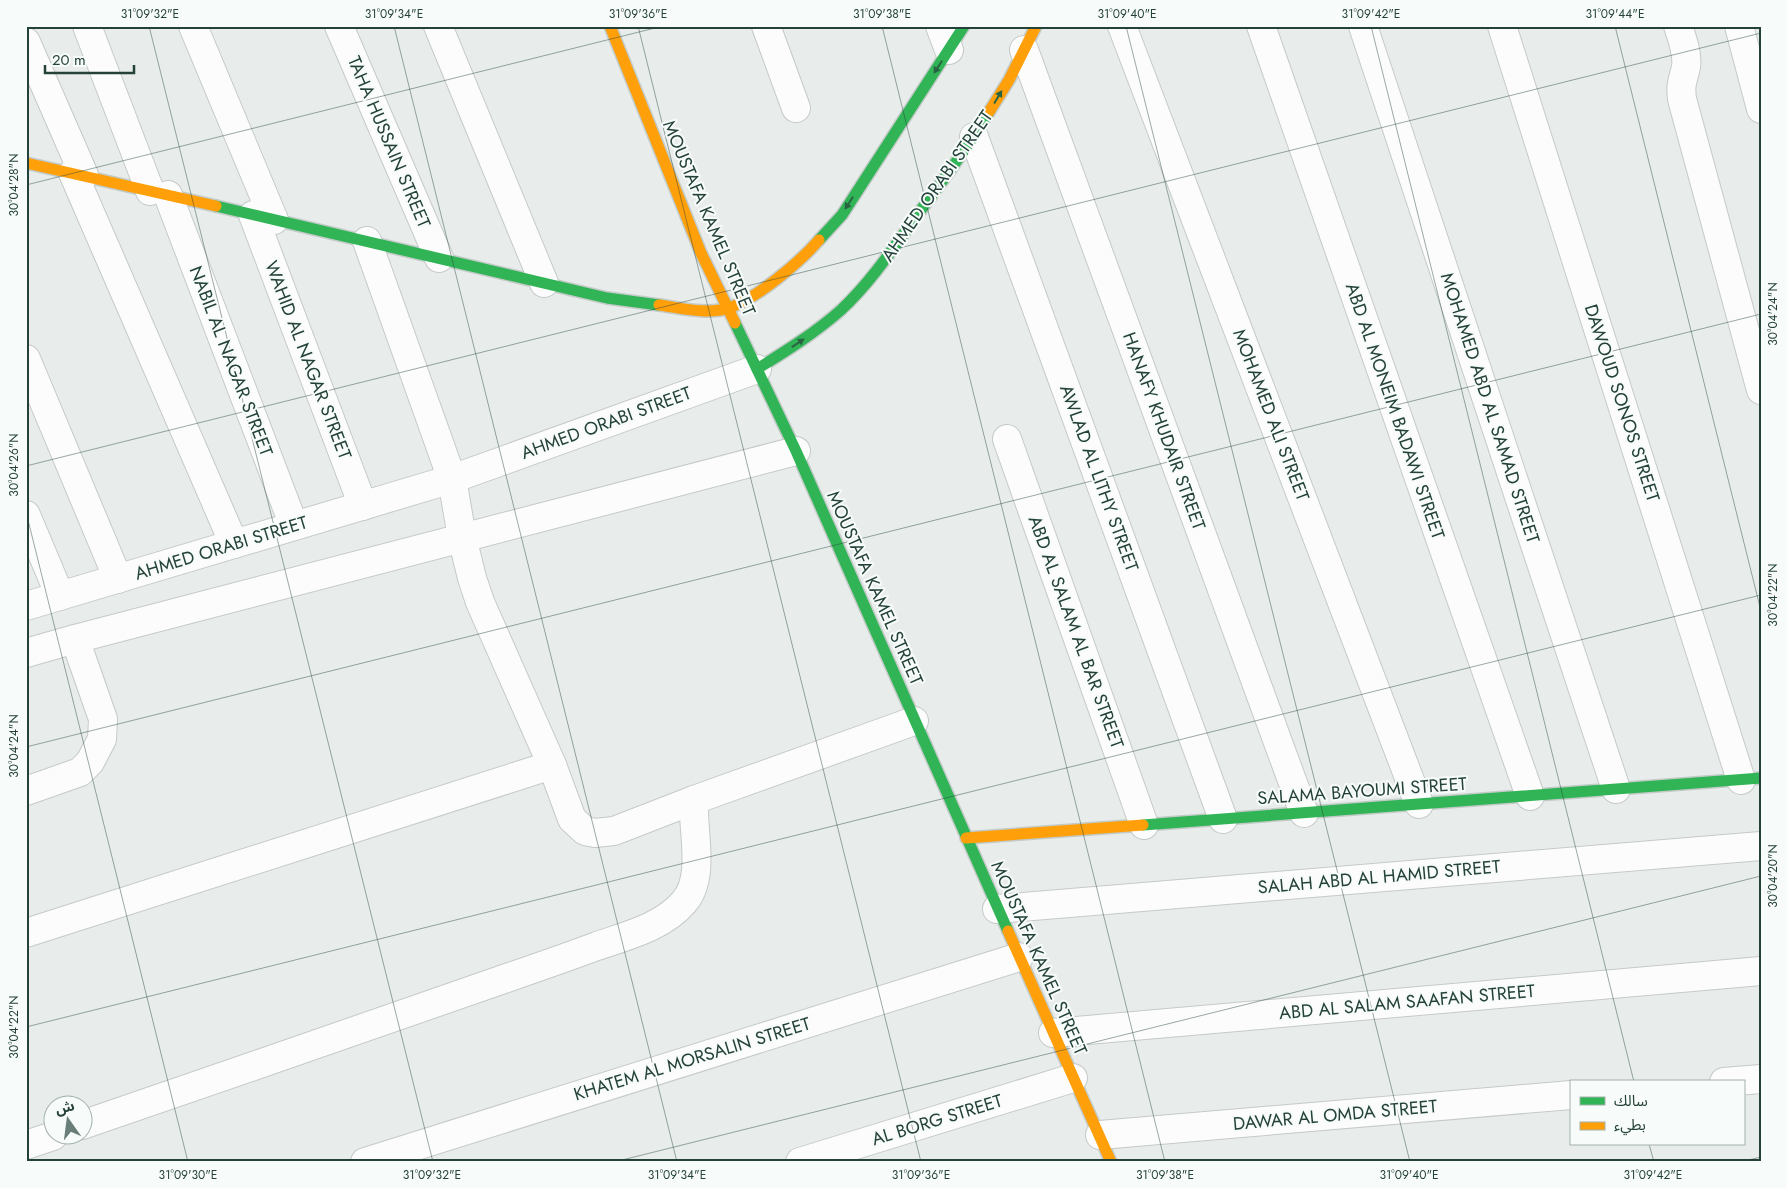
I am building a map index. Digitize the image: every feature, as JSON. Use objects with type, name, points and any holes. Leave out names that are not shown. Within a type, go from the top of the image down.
[{"type":"street","name":"NABIL AL NAGAR STREET","points":[[87,26],[159,193],[294,526]]},
{"type":"street","name":"WAHID AL NAGAR STREET","points":[[193,26],[264,217],[363,506]]},
{"type":"street","name":"TAHA HUSSAIN STREET","points":[[339,26],[439,258]]},
{"type":"street","points":[[438,26],[544,283]]},
{"type":"street","name":"MOUSTAFA KAMEL STREET","points":[[610,26],[701,253],[796,451],[1111,1162]]},
{"type":"street","points":[[766,26],[796,108]]},
{"type":"street","points":[[26,163],[607,298],[700,311],[728,308],[749,298],[803,258],[842,215],[944,38],[964,26]]},
{"type":"street","name":"MOHAMED ALI STREET","points":[[1122,26],[1419,804]]},
{"type":"street","name":"ABD AL MONEIM BADAWI STREET","points":[[1261,26],[1530,796]]},
{"type":"street","name":"MOHAMED ABD AL SAMAD STREET","points":[[1363,26],[1616,789]]},
{"type":"street","name":"DAWOUD SONOS STREET","points":[[1502,26],[1751,779]]},
{"type":"street","points":[[1678,26],[1684,48],[1686,66],[1681,80],[1682,99],[1761,390]]},
{"type":"street","points":[[1738,26],[1761,109]]},
{"type":"street","name":"AHMED ORABI STREET","points":[[26,606],[452,479],[757,370],[802,341],[842,309],[875,273],[974,137],[1009,80],[1030,38]]},
{"type":"street","name":"HANAFY KHUDAIR STREET","points":[[1030,38],[1304,813]]},
{"type":"street","points":[[26,42],[78,174],[234,544]]},
{"type":"street","name":"AWLAD AL LITHY STREET","points":[[974,137],[1223,819]]},
{"type":"street","points":[[367,241],[452,479],[462,537],[480,602],[552,765],[572,818],[585,832],[614,831],[694,800],[914,721]]},
{"type":"street","points":[[26,358],[118,579]]},
{"type":"street","name":"ABD AL SALAM AL BAR STREET","points":[[1007,439],[1144,825]]},
{"type":"street","points":[[26,653],[462,537],[796,451]]},
{"type":"street","points":[[26,515],[60,596]]},
{"type":"street","points":[[26,791],[80,772],[90,762],[102,738],[103,720],[75,639]]},
{"type":"street","points":[[26,933],[552,765]]},
{"type":"street","name":"SALAMA BAYOUMI STREET","points":[[966,838],[1751,779]]},
{"type":"street","points":[[92,1122],[644,929],[668,916],[684,902],[694,886],[696,869],[693,826],[694,800]]},
{"type":"street","name":"SALAH ABD AL HAMID STREET","points":[[997,908],[1761,846]]},
{"type":"street","name":"KHATEM AL MORSALIN STREET","points":[[365,1162],[1019,957]]},
{"type":"street","name":"ABD AL SALAM SAAFAN STREET","points":[[1053,1033],[1761,971]]},
{"type":"street","name":"AL BORG STREET","points":[[800,1162],[1073,1078]]},
{"type":"street","points":[[1744,1080],[1761,1079]]},
{"type":"street","name":"DAWAR AL OMDA STREET","points":[[1100,1135],[1570,1095]]},
{"type":"street","points":[[26,1145],[42,1140]]},
{"type":"traffic: fast","points":[[819,240],[842,215],[964,26]]},
{"type":"traffic: fast","points":[[757,369],[821,326],[841,310],[862,289],[954,166],[989,112]]},
{"type":"traffic: fast","points":[[216,206],[607,298],[659,305]]},
{"type":"traffic: fast","points":[[735,323],[796,451],[1008,931]]},
{"type":"traffic: fast","points":[[1143,825],[1761,778]]},
{"type":"traffic: slow","points":[[610,26],[701,253],[735,323]]},
{"type":"traffic: slow","points":[[989,112],[1009,80],[1036,26]]},
{"type":"traffic: slow","points":[[26,163],[216,206]]},
{"type":"traffic: slow","points":[[659,305],[703,311],[729,308],[752,297],[777,279],[801,259],[819,240]]},
{"type":"traffic: slow","points":[[966,838],[1143,825]]},
{"type":"traffic: slow","points":[[1008,931],[1111,1162]]}]
